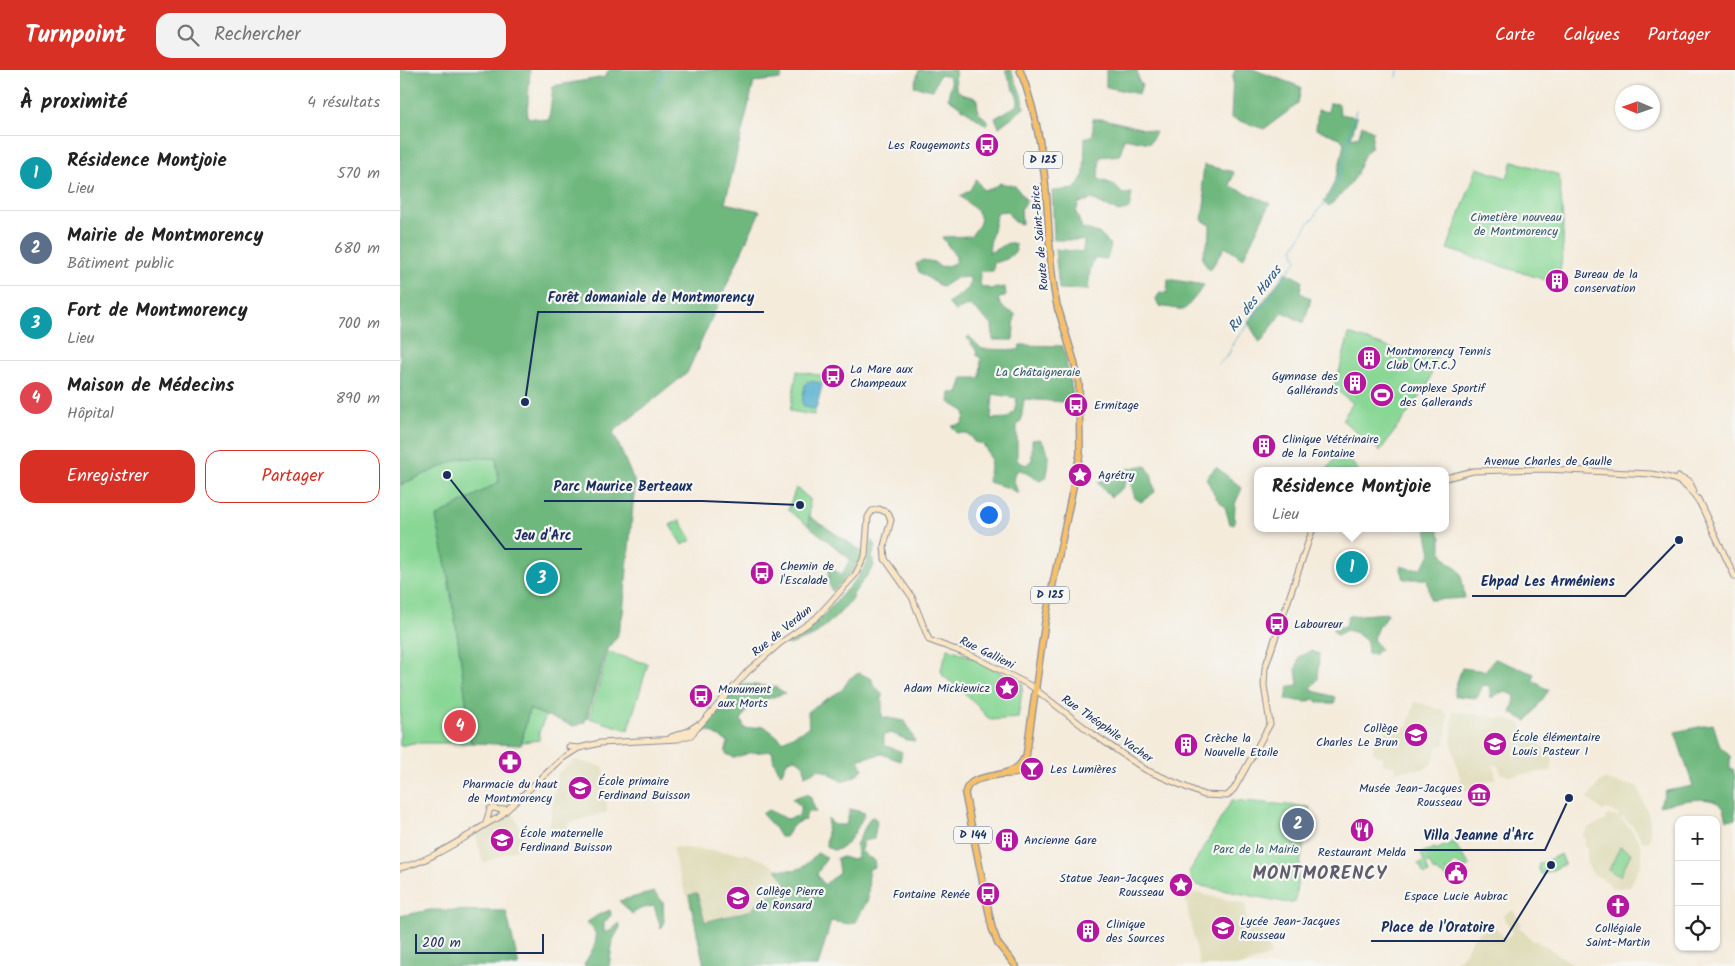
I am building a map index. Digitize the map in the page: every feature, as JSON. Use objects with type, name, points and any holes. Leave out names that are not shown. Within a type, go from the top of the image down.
[{"type":"main road","name":"Route de Saint-Brice","points":[[1018,70],[1032,107],[1039,134],[1053,285],[1079,389],[1079,441],[1045,622],[1035,689]]},
{"type":"main road","name":"Avenue Charles de Gaulle","points":[[1449,477],[1473,471],[1528,470],[1583,470],[1672,475],[1687,481],[1692,486],[1735,577]]},
{"type":"main road","name":"Rue de Verdun","points":[[499,813],[506,809],[569,752],[600,743],[666,739],[688,733],[702,721],[748,671],[785,639],[816,618],[856,575],[865,556],[868,517],[872,511],[877,509],[886,511],[892,520],[884,546],[885,559],[912,597],[929,640]]},
{"type":"main road","name":"Rue Théophile Vacher","points":[[1035,689],[1093,734],[1142,767],[1201,794],[1227,796],[1232,791],[1270,726],[1264,685],[1265,668],[1312,532]]},
{"type":"main road","name":"Rue Gallieni","points":[[929,640],[975,657],[1035,689]]},
{"type":"main road","name":"D 144","points":[[1016,966],[996,940],[990,920],[965,794],[967,787],[975,781],[1003,774],[1019,767],[1026,754],[1035,689]]},
{"type":"main road","points":[[400,868],[426,859],[471,834],[493,819],[498,818],[499,813],[492,808],[485,824]]},
{"type":"main road","points":[[488,814],[493,819]]},
{"type":"shaded area","name":"Collège Charles Le Brun","points":[[1415,702],[1443,710],[1448,715],[1445,744],[1437,747],[1432,763],[1425,769],[1396,771],[1396,766],[1383,764],[1383,757],[1373,753],[1373,743],[1384,744],[1387,723],[1407,727]]},
{"type":"shaded area","name":"École élémentaire Louis Pasteur 1","points":[[1453,711],[1518,722],[1553,758],[1551,771],[1508,776],[1501,773],[1498,766],[1491,763],[1494,766],[1496,779],[1473,785],[1471,789],[1463,791],[1451,741]]},
{"type":"shaded area","name":"École primaire Ferdinand Buisson","points":[[575,760],[604,767],[607,812],[569,823],[567,831],[549,828],[557,774]]},
{"type":"shaded area","points":[[1605,780],[1638,787],[1650,820],[1650,841],[1643,842],[1633,826],[1622,817],[1621,819],[1641,844],[1642,857],[1641,864],[1630,886],[1620,888],[1612,888],[1608,882],[1592,873],[1587,863],[1587,849],[1584,845],[1586,838],[1582,836],[1588,828],[1606,820],[1605,817],[1608,815],[1617,817],[1619,815],[1607,809],[1603,811],[1587,798],[1601,781]]},
{"type":"shaded area","name":"École maternelle Ferdinand Buisson","points":[[511,811],[529,844],[483,863],[476,836]]},
{"type":"shaded area","name":"Collège Pierre de Ronsard","points":[[675,847],[747,854],[767,862],[802,884],[702,956],[692,911],[677,869],[673,850]]},
{"type":"shaded area","name":"Lycée Jean-Jacques Rousseau","points":[[1193,892],[1246,904],[1246,925],[1264,931],[1271,955],[1240,966],[1200,966],[1185,898]]},
{"type":"shaded area","points":[[1513,910],[1521,923],[1519,927],[1534,942],[1535,940],[1573,964],[1571,966],[1451,966],[1462,957],[1473,938],[1491,922],[1505,939],[1512,933],[1503,915]]},
{"type":"green space","points":[[400,70],[530,70],[527,117],[549,120],[553,86],[605,77],[609,70],[782,70],[781,79],[754,82],[725,203],[760,211],[687,373],[613,432],[635,483],[623,613],[617,637],[607,649],[587,717],[584,723],[574,726],[529,709],[521,745],[471,743],[452,601],[436,517],[499,482],[496,458],[461,458],[400,485]]},
{"type":"green space","points":[[919,70],[955,70],[956,89],[964,95],[977,98],[978,112],[988,121],[987,126],[948,98],[951,83],[948,76],[939,75],[933,90],[914,86]]},
{"type":"green space","points":[[1005,70],[1011,70],[1023,99],[1024,108],[999,127],[995,118],[1018,105],[1018,99]]},
{"type":"green space","points":[[1106,70],[1137,70],[1139,82],[1142,84],[1139,94],[1106,87]]},
{"type":"green space","points":[[1235,70],[1255,70],[1301,87],[1298,104],[1264,129],[1231,118]]},
{"type":"green space","points":[[1330,103],[1339,104],[1340,114],[1357,117],[1351,138],[1359,136],[1362,125],[1373,131],[1371,148],[1365,154],[1354,179],[1329,206],[1324,202],[1337,174],[1344,143],[1340,138],[1316,129],[1318,110],[1328,112]]},
{"type":"green space","points":[[1093,119],[1104,119],[1156,132],[1150,143],[1124,138],[1120,155],[1100,157],[1098,179],[1113,184],[1123,194],[1132,193],[1129,209],[1119,212],[1092,199],[1079,203],[1076,212],[1082,228],[1099,233],[1111,245],[1107,259],[1094,258],[1090,271],[1088,290],[1059,289],[1055,249],[1083,252],[1084,240],[1054,240],[1052,191],[1075,189],[1084,174],[1085,138],[1093,135]]},
{"type":"green space","name":"Cimetière nouveau de Montmorency","points":[[1513,161],[1559,175],[1563,240],[1561,266],[1555,283],[1447,249],[1477,168],[1507,178]]},
{"type":"green space","points":[[1204,165],[1234,172],[1230,186],[1270,203],[1243,259],[1225,247],[1210,270],[1202,257],[1210,228],[1210,225],[1202,220],[1205,198],[1202,184]]},
{"type":"green space","points":[[976,179],[983,190],[991,189],[1000,183],[1015,186],[1027,201],[1021,209],[1022,224],[1014,222],[1007,211],[997,212],[989,253],[1008,243],[1015,244],[1016,251],[1007,259],[994,263],[993,271],[981,271],[979,282],[982,287],[992,289],[1005,287],[1006,295],[998,299],[1003,307],[1015,314],[1013,340],[993,340],[992,325],[970,305],[955,311],[948,303],[969,288],[970,277],[956,278],[942,287],[919,272],[916,264],[923,260],[934,262],[940,267],[956,262],[956,257],[942,237],[971,236],[979,225],[981,219],[976,210],[960,196],[970,190]]},
{"type":"green space","points":[[1286,272],[1302,281],[1300,292],[1311,299],[1304,323],[1283,312],[1260,343],[1248,322]]},
{"type":"green space","points":[[1168,279],[1204,285],[1184,310],[1159,306],[1156,299],[1160,292],[1167,293]]},
{"type":"green space","name":"Complexe Sportif des Gallerands","points":[[1349,334],[1408,354],[1414,350],[1437,357],[1427,387],[1380,451],[1342,420],[1353,403],[1332,387],[1338,376]]},
{"type":"green space","name":"La Châtaigneraie","points":[[969,336],[982,349],[1019,350],[1020,345],[1063,346],[1074,399],[1065,402],[1024,399],[1021,421],[1017,423],[1017,461],[1026,465],[1032,460],[1032,440],[1040,439],[1048,453],[1049,462],[1046,478],[1040,481],[1019,469],[1013,477],[1018,494],[1009,488],[988,482],[991,459],[983,444],[974,442],[972,437],[966,433],[957,433],[952,426],[962,424],[965,417],[964,411],[949,402],[950,393],[958,393],[963,378],[980,378],[981,358],[977,356],[976,350],[967,338]],"holes":[[[993,394],[1017,398],[1015,410],[1008,418],[991,419]]]},
{"type":"green space","points":[[797,371],[824,376],[814,415],[790,411]]},
{"type":"green space","points":[[1341,450],[1356,467],[1329,467]]},
{"type":"green space","points":[[461,458],[496,458],[499,482],[436,517],[452,601],[471,743],[412,743],[400,746],[400,485]]},
{"type":"green space","points":[[1146,466],[1151,474],[1155,492],[1141,502],[1135,498],[1130,482],[1124,482],[1124,487],[1111,497],[1098,483],[1123,470]]},
{"type":"green space","points":[[1216,467],[1242,488],[1235,504],[1234,524],[1230,524],[1225,507],[1216,498],[1206,478]]},
{"type":"green space","points":[[796,488],[810,499],[809,526],[788,510]]},
{"type":"green space","points":[[809,516],[863,552],[850,574],[832,591],[828,580],[829,566],[842,575],[850,559],[809,526]]},
{"type":"green space","points":[[680,520],[692,540],[682,545],[670,525]]},
{"type":"green space","points":[[1427,532],[1439,532],[1441,538],[1441,552],[1461,574],[1465,598],[1431,600],[1427,579],[1404,579],[1400,566],[1411,569],[1421,568],[1431,554]]},
{"type":"green space","points":[[872,540],[876,546],[872,556],[874,566],[854,593],[852,599],[836,617],[813,636],[790,645],[786,644],[818,621],[857,578],[866,565]]},
{"type":"green space","points":[[1388,613],[1378,627],[1373,639],[1380,649],[1374,655],[1368,654],[1367,641],[1356,633],[1347,630],[1337,635],[1332,629],[1346,626],[1348,616]]},
{"type":"green space","points":[[948,648],[973,658],[1023,684],[1018,718],[990,720],[967,695],[943,676],[941,669]]},
{"type":"green space","points":[[1310,651],[1319,654],[1318,679],[1311,690],[1335,697],[1335,703],[1320,703],[1314,699],[1306,702],[1286,699],[1289,686],[1298,685],[1296,669],[1299,657]]},
{"type":"green space","points":[[608,652],[648,664],[628,730],[589,718]]},
{"type":"green space","points":[[1495,659],[1534,674],[1533,681],[1549,690],[1527,721],[1511,713],[1515,699],[1514,695],[1503,692],[1490,697],[1490,686],[1483,685],[1477,698],[1455,696],[1455,688],[1462,668],[1485,671]]},
{"type":"green space","points":[[859,673],[872,679],[873,685],[882,693],[882,717],[905,721],[915,741],[907,740],[891,733],[884,735],[884,745],[902,752],[900,761],[882,754],[859,759],[863,769],[854,777],[841,781],[819,769],[805,776],[804,765],[795,758],[788,760],[781,774],[774,762],[772,751],[749,753],[734,758],[725,753],[728,742],[709,731],[704,732],[702,729],[723,703],[742,684],[775,687],[785,693],[750,705],[741,720],[745,729],[764,726],[783,741],[809,727],[808,712],[842,690],[850,678]]},
{"type":"green space","points":[[529,709],[546,716],[539,732],[539,740],[522,742]]},
{"type":"green space","points":[[1713,724],[1720,746],[1730,756],[1730,769],[1733,769],[1735,777],[1735,819],[1727,820],[1724,809],[1719,804],[1703,799],[1659,806],[1666,791],[1693,786],[1675,732]]},
{"type":"green space","points":[[805,794],[810,796],[816,812],[807,812],[805,820],[795,824],[785,837],[780,837],[762,814],[768,810],[787,819],[799,816],[801,806],[792,799]]},
{"type":"green space","name":"Parc de la Mairie","points":[[1232,800],[1309,807],[1311,809],[1299,869],[1295,902],[1284,902],[1196,885],[1193,882],[1189,872]]},
{"type":"green space","points":[[850,809],[865,813],[850,840],[844,846],[832,850],[826,846],[828,818],[834,825],[846,825]]},
{"type":"green space","points":[[874,817],[877,821],[874,839],[863,841],[861,851],[874,860],[875,867],[869,869],[868,899],[856,922],[850,924],[831,921],[818,966],[704,966],[689,895],[697,893],[705,922],[752,910],[762,897],[787,890],[785,881],[776,869],[795,870],[807,863],[817,853],[827,857],[817,874],[824,885],[839,873],[837,858],[857,858],[856,845],[870,818]]},
{"type":"green space","points":[[1453,839],[1459,851],[1470,865],[1466,868],[1455,862],[1448,871],[1446,869],[1445,871],[1448,875],[1446,878],[1436,871],[1434,872],[1429,862],[1426,864],[1429,873],[1425,875],[1421,870],[1423,867],[1420,867],[1418,864],[1424,862],[1421,853],[1435,848],[1436,850],[1453,842]]},
{"type":"green space","points":[[1620,847],[1631,853],[1620,876],[1609,870]]},
{"type":"green space","points":[[1561,854],[1565,864],[1541,874],[1538,867],[1539,864]]},
{"type":"green space","points":[[654,892],[663,902],[664,924],[661,928],[654,906],[640,909],[632,914],[619,901]]},
{"type":"green space","points":[[430,910],[506,911],[519,966],[400,966],[400,916]]},
{"type":"green space","points":[[610,910],[611,915],[604,923],[604,932],[608,932],[619,923],[620,927],[613,940],[609,966],[584,966],[596,939],[592,928],[586,923]]},
{"type":"water","name":"La Mare aux Champeaux","points":[[808,381],[821,383],[822,386],[816,409],[804,407],[802,402],[805,385]]},
{"type":"waterway","points":[[653,98],[664,70]]},
{"type":"waterway","name":"Ru des Haras","points":[[1397,77],[1398,70]]},
{"type":"waterway","name":"Ru des Haras","points":[[1218,365],[1229,354],[1233,343],[1259,309],[1268,301],[1297,260],[1293,249],[1309,222],[1329,200],[1334,190],[1344,164],[1356,110]]},
{"type":"place","name":"Les Rougemonts","points":[[987,145]]},
{"type":"place","name":"Bureau de la conservation","points":[[1557,281]]},
{"type":"place","name":"Montmorency Tennis Club (M.T.C.)","points":[[1369,358]]},
{"type":"place","name":"La Mare aux Champeaux","points":[[833,376]]},
{"type":"place","name":"Gymnase des Gallérands","points":[[1355,383]]},
{"type":"place","name":"Complexe Sportif des Gallerands","points":[[1382,395]]},
{"type":"place","name":"Forêt domaniale de Montmorency","points":[[525,402]]},
{"type":"place","name":"Ermitage","points":[[1076,405]]},
{"type":"place","name":"Clinique Vétérinaire de la Fontaine","points":[[1264,446]]},
{"type":"place","name":"Jeu d'Arc","points":[[447,475]]},
{"type":"place","name":"Agrétry","points":[[1080,475]]},
{"type":"place","name":"Parc Maurice Berteaux","points":[[800,505]]},
{"type":"place","name":"Ehpad Les Arméniens","points":[[1679,540]]},
{"type":"place","name":"Résidence Montjoie","points":[[1352,567]]},
{"type":"place","name":"Chemin de l'Escalade","points":[[762,573]]},
{"type":"place","name":"Fort de Montmorency","points":[[542,578]]},
{"type":"place","name":"Laboureur","points":[[1277,624]]},
{"type":"place","name":"Adam Mickiewicz","points":[[1007,688]]},
{"type":"place","name":"Monument aux Morts","points":[[701,696]]},
{"type":"place","name":"Maison de Médecins","points":[[460,726]]},
{"type":"place","name":"Collège Charles Le Brun","points":[[1416,735]]},
{"type":"place","name":"École élémentaire Louis Pasteur 1","points":[[1495,744]]},
{"type":"place","name":"Crèche la Nouvelle Etoile","points":[[1186,745]]},
{"type":"place","name":"Pharmacie du haut de Montmorency","points":[[510,762]]},
{"type":"place","name":"Les Lumières","points":[[1032,769]]},
{"type":"place","name":"École primaire Ferdinand Buisson","points":[[580,788]]},
{"type":"place","name":"Musée Jean-Jacques Rousseau","points":[[1479,795]]},
{"type":"place","name":"Villa Jeanne d'Arc","points":[[1569,798]]},
{"type":"place","name":"Mairie de Montmorency","points":[[1298,824]]},
{"type":"place","name":"Restaurant Melda","points":[[1362,830]]},
{"type":"place","name":"École maternelle Ferdinand Buisson","points":[[502,840]]},
{"type":"place","name":"Ancienne Gare","points":[[1007,840]]},
{"type":"place","name":"Place de l'Oratoire","points":[[1551,865]]},
{"type":"place","name":"Espace Lucie Aubrac","points":[[1456,873]]},
{"type":"place","name":"Statue Jean-Jacques Rousseau","points":[[1181,885]]},
{"type":"place","name":"Fontaine Renée","points":[[988,894]]},
{"type":"place","name":"Collège Pierre de Ronsard","points":[[738,898]]},
{"type":"place","name":"Collégiale Saint-Martin","points":[[1618,906]]},
{"type":"place","name":"Lycée Jean-Jacques Rousseau","points":[[1223,928]]},
{"type":"place","name":"Clinique des Sources","points":[[1088,931]]},
{"type":"district","name":"MONTMORENCY","points":[[1320,874]]}]
